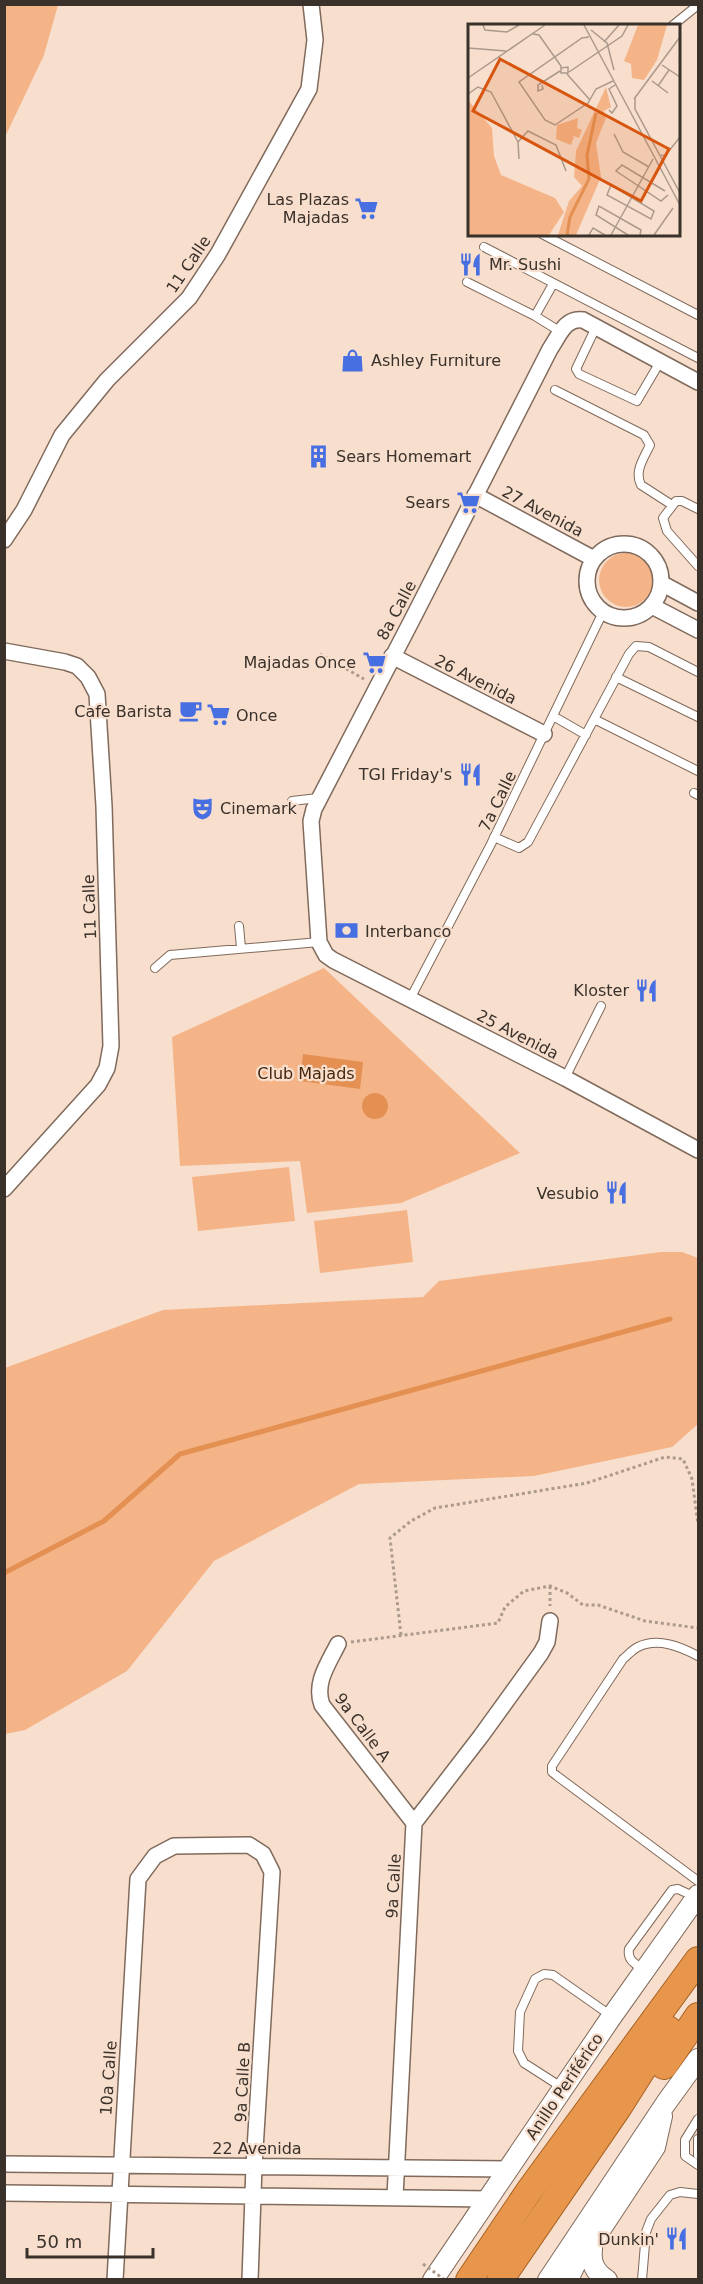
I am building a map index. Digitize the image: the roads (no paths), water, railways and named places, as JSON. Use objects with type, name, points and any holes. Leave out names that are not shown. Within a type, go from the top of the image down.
[{"type":"highway","name":"Anillo Periférico","points":[[469,2280],[529,2191],[699,1960]]},
{"type":"highway","points":[[500,2280],[618,2108],[686,2002],[699,1974]]},
{"type":"highway","points":[[518,2280],[699,2016]]},
{"type":"street","name":"11 Calle","points":[[4,540],[24,510],[62,435],[106,380],[189,298],[218,254],[309,89],[315,40],[311,4]]},
{"type":"street","points":[[561,332],[572,320],[592,325],[699,382]]},
{"type":"street","name":"8a Calle","points":[[321,945],[311,821],[318,798],[550,349],[561,332]]},
{"type":"street","name":"27 Avenida","points":[[474,499],[592,562]]},
{"type":"street","points":[[626,544],[640,547],[650,554],[656,562],[661,582],[660,593],[652,606],[640,615],[625,619],[603,612],[593,603],[586,578],[592,562],[611,546],[626,544]]},
{"type":"street","points":[[661,582],[699,603]]},
{"type":"street","points":[[652,606],[699,630]]},
{"type":"street","name":"11 Calle","points":[[4,651],[77,666],[88,677],[97,694],[104,806],[111,1046],[107,1068],[98,1085],[4,1190]]},
{"type":"street","name":"26 Avenida","points":[[392,656],[544,734]]},
{"type":"street","name":"25 Avenida","points":[[321,945],[333,960],[565,1078],[699,1150]]},
{"type":"street","points":[[414,1823],[542,1653],[547,1642],[550,1621]]},
{"type":"street","name":"9a Calle A","points":[[338,1644],[320,1684],[319,1694],[322,1705],[414,1823]]},
{"type":"street","name":"9a Calle","points":[[395,2197],[414,1823]]},
{"type":"street","name":"9a Calle B","points":[[138,1879],[155,1856],[174,1846],[249,1845],[258,1850],[270,1866],[272,1887],[254,2166],[250,2280]]},
{"type":"street","name":"10a Calle","points":[[115,2280],[138,1879]]},
{"type":"street","name":"Anillo Periférico","points":[[428,2272],[489,2199],[611,2016],[698,1891]]},
{"type":"street","points":[[548,2280],[666,2103],[692,2075],[699,2059]]},
{"type":"street","points":[[568,2280],[580,2254],[593,2241],[654,2147],[666,2103]]},
{"type":"street","name":"22 Avenida","points":[[4,2164],[509,2169]]},
{"type":"street","points":[[4,2193],[489,2199]]},
{"type":"street","points":[[593,2241],[591,2256],[594,2268],[607,2280]]},
{"type":"lane","points":[[675,24],[699,5]]},
{"type":"lane","points":[[546,236],[699,315]]},
{"type":"lane","points":[[484,247],[699,358]]},
{"type":"lane","points":[[467,282],[535,316],[561,332]]},
{"type":"lane","points":[[535,316],[553,284]]},
{"type":"lane","points":[[592,325],[576,369],[579,374],[638,401],[660,362]]},
{"type":"lane","points":[[555,390],[644,435],[650,445],[638,473],[641,485],[672,505]]},
{"type":"lane","points":[[699,509],[682,501],[676,501],[663,518],[663,524],[681,548],[699,566]]},
{"type":"lane","name":"7a Calle","points":[[410,999],[494,837],[603,612]]},
{"type":"lane","points":[[494,837],[519,848],[528,842],[628,654],[636,646],[649,647],[699,672]]},
{"type":"lane","points":[[616,677],[699,717]]},
{"type":"lane","points":[[553,716],[586,735]]},
{"type":"lane","points":[[594,718],[699,771]]},
{"type":"lane","points":[[292,801],[318,798]]},
{"type":"lane","points":[[239,926],[241,948]]},
{"type":"lane","points":[[155,968],[170,955],[241,948],[321,945]]},
{"type":"lane","points":[[565,1078],[601,1006]]},
{"type":"lane","points":[[698,1891],[556,1776],[552,1772],[552,1766],[623,1659],[638,1647],[655,1643],[677,1646],[699,1656]]},
{"type":"lane","points":[[563,2088],[524,2062],[518,2051],[520,2012],[535,1979],[544,1974],[553,1975],[611,2016]]},
{"type":"lane","points":[[699,2119],[685,2140],[685,2156],[699,2164]]},
{"type":"lane","points":[[699,2139],[699,2155]]},
{"type":"lane","points":[[642,2280],[646,2232],[651,2219],[669,2195],[699,2194]]},
{"type":"waterway","points":[[4,1573],[104,1521],[180,1454],[670,1319]]},
{"type":"place","name":"Las Plazas Majadas","points":[[367,208]]},
{"type":"place","name":"Mr. Sushi","points":[[471,264]]},
{"type":"place","name":"Ashley Furniture","points":[[353,360]]},
{"type":"place","name":"Sears Homemart","points":[[318,456]]},
{"type":"place","name":"Sears","points":[[468,502]]},
{"type":"place","name":"Majadas Once","points":[[374,662]]},
{"type":"place","name":"Cafe Barista","points":[[190,711]]},
{"type":"place","name":"Once","points":[[218,715]]},
{"type":"place","name":"TGI Friday's","points":[[470,774]]},
{"type":"place","name":"Cinemark","points":[[202,808]]},
{"type":"place","name":"Interbanco","points":[[347,931]]},
{"type":"place","name":"Kloster","points":[[647,990]]},
{"type":"place","name":"Vesubio","points":[[617,1193]]},
{"type":"place","name":"Dunkin'","points":[[677,2239]]},
{"type":"park label","name":"Club Majads","points":[[306,1073]]}]
